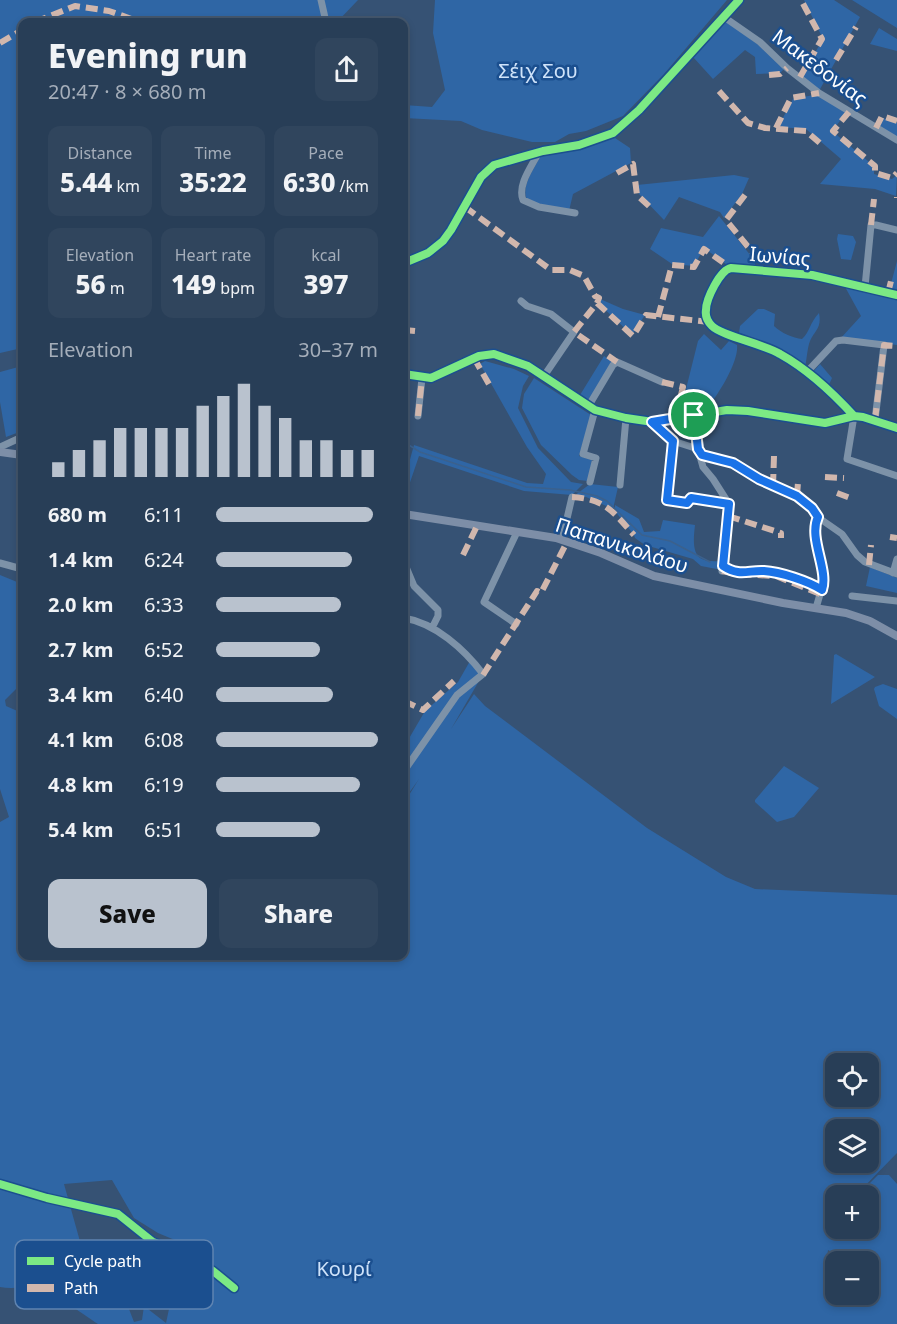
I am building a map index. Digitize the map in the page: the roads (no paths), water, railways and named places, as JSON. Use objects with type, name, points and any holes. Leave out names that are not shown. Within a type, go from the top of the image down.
[{"type":"main road","points":[[0,452],[18,454]]},
{"type":"main road","name":"Παπανικολάου","points":[[408,515],[562,540],[601,553],[661,578],[852,615],[870,621],[897,636]]},
{"type":"street","points":[[321,0],[325,18]]},
{"type":"street","points":[[408,261],[428,253],[443,241],[452,230],[481,177],[498,163],[579,145],[613,133],[639,110],[739,0]]},
{"type":"street","name":"Μακεδονίας","points":[[724,16],[760,42],[787,68],[819,93],[897,140]]},
{"type":"street","points":[[540,152],[522,187],[521,193],[524,201],[539,207],[574,213]]},
{"type":"street","points":[[865,287],[871,225],[897,230]]},
{"type":"street","name":"Ιωνίας","points":[[806,373],[780,354],[753,342],[718,331],[709,322],[706,316],[707,303],[726,269],[812,275],[897,295]]},
{"type":"street","points":[[521,302],[551,314],[574,332],[544,376]]},
{"type":"street","points":[[854,416],[839,400],[806,373],[836,341],[884,345],[875,420]]},
{"type":"street","points":[[408,375],[422,378],[436,377],[479,356],[494,354],[528,366],[592,408],[626,418],[652,422],[727,410],[825,423],[854,416],[897,428]]},
{"type":"street","points":[[590,482],[596,458],[583,454],[592,408],[613,365],[617,362],[662,382]]},
{"type":"street","points":[[418,416],[422,378]]},
{"type":"street","points":[[694,415],[698,449],[703,467],[729,504],[723,568],[747,573],[760,570],[776,572],[822,590]]},
{"type":"street","points":[[854,416],[848,459],[897,476]]},
{"type":"street","points":[[620,485],[626,418]]},
{"type":"street","points":[[652,422],[673,441],[698,449],[702,455],[733,463],[759,479],[797,496],[812,508],[818,517],[842,534],[865,562],[895,574],[897,559]]},
{"type":"street","points":[[0,447],[18,439]]},
{"type":"street","points":[[673,441],[667,500],[687,503],[691,498],[729,504]]},
{"type":"street","points":[[562,540],[572,497]]},
{"type":"street","points":[[816,608],[823,580],[816,531],[818,517]]},
{"type":"street","points":[[516,624],[484,602],[517,532]]},
{"type":"street","points":[[0,563],[18,568]]},
{"type":"street","points":[[408,572],[414,586],[438,610],[438,616],[432,628]]},
{"type":"street","points":[[852,596],[897,601]]},
{"type":"street","points":[[408,619],[432,628],[465,653],[483,675],[457,695],[408,765]]},
{"type":"street","points":[[0,1184],[47,1198],[118,1214],[150,1240]]},
{"type":"street","points":[[213,1271],[234,1288]]},
{"type":"waterway","points":[[408,444],[420,452],[526,487],[570,490],[597,496],[607,501],[642,535],[670,541],[710,562]]},
{"type":"park label","name":"Σέιχ Σου","points":[[538,70]]},
{"type":"park label","name":"Κουρί","points":[[344,1268]]}]
